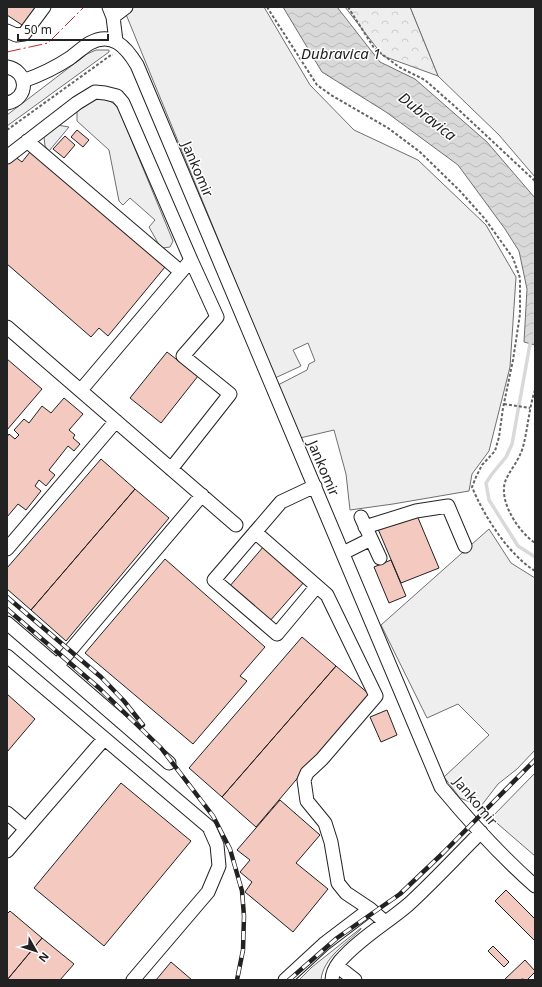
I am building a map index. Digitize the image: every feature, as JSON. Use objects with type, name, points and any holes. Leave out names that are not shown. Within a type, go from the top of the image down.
[{"type":"street","points":[[7,31],[16,35],[24,34],[44,7]]},
{"type":"street","points":[[23,81],[39,76],[95,41],[103,39],[116,41],[111,12],[126,7]]},
{"type":"street","name":"Jankomir","points":[[116,41],[128,51],[137,64],[441,787],[515,869],[535,886]]},
{"type":"street","points":[[7,67],[18,72],[23,81],[21,95],[16,100],[7,103]]},
{"type":"street","points":[[7,157],[77,103],[95,92],[105,92],[117,96],[122,103],[217,317],[183,356],[230,394],[171,469]]},
{"type":"street","points":[[27,142],[181,272]]},
{"type":"street","points":[[80,390],[191,260]]},
{"type":"street","points":[[7,327],[236,524]]},
{"type":"street","points":[[7,549],[116,421]]},
{"type":"street","points":[[315,486],[281,502],[214,580],[277,634],[317,586]]},
{"type":"street","points":[[57,666],[202,495]]},
{"type":"street","points":[[380,558],[363,522],[448,506],[465,546]]},
{"type":"street","points":[[255,532],[327,596],[376,696],[322,759],[307,773],[304,780],[307,801],[325,823],[331,842],[338,883],[346,893],[370,909],[385,922]]},
{"type":"street","points":[[343,553],[371,539]]},
{"type":"street","points":[[7,623],[169,763]]},
{"type":"street","points":[[7,656],[209,827],[217,845],[219,866],[208,892],[133,980]]},
{"type":"street","points":[[7,851],[104,739]]},
{"type":"street","points":[[7,813],[26,829]]},
{"type":"street","points":[[332,980],[332,976],[339,962],[358,944],[408,904],[481,832]]},
{"type":"street","points":[[285,980],[324,944],[370,909]]},
{"type":"street","points":[[337,966],[355,980]]},
{"type":"path","points":[[267,7],[317,85],[331,95],[388,128],[420,152],[480,213],[513,258],[520,278],[520,314],[513,360],[499,437],[495,451],[482,465],[472,487],[487,519],[525,565],[535,571]]},
{"type":"path","points":[[348,7],[374,48],[399,67],[425,80],[466,116],[535,181]]},
{"type":"path","points":[[7,130],[111,55],[115,56]]},
{"type":"path","points":[[535,390],[526,437],[520,456],[505,482],[504,493],[508,507],[519,528],[535,543]]},
{"type":"path","points":[[504,404],[531,408]]},
{"type":"green space","points":[[123,7],[264,7],[310,85],[354,130],[418,160],[486,225],[516,277],[510,367],[489,451],[472,474],[469,491],[350,510],[346,474],[334,430],[300,438],[278,385],[307,370],[309,364],[315,361],[308,343],[293,350],[301,366],[275,378]]},
{"type":"green space","points":[[345,7],[410,7],[438,76],[383,56]]},
{"type":"green space","points":[[410,7],[535,7],[535,177],[499,135],[438,76]]},
{"type":"green space","points":[[96,50],[109,50],[109,52],[7,126],[7,115],[87,54]]},
{"type":"green space","points":[[100,98],[111,102],[119,110],[173,241],[170,247],[163,248],[158,243],[149,227],[155,220],[130,198],[123,205],[119,201],[109,150],[77,121],[77,112],[92,100]]},
{"type":"green space","points":[[57,125],[69,127],[49,151],[45,146],[44,137]]},
{"type":"green space","points":[[489,529],[511,563],[535,578],[535,750],[517,769],[498,784],[478,810],[470,802],[460,798],[444,777],[489,735],[458,704],[427,718],[381,625]]},
{"type":"green space","points":[[535,773],[535,856],[491,818]]},
{"type":"green space","points":[[361,928],[331,958],[326,965],[321,980],[299,980],[312,967]]},
{"type":"water","name":"Dubravica 1","points":[[283,7],[337,7],[380,62],[415,79],[487,142],[535,198],[535,345],[524,342],[527,289],[519,251],[505,229],[458,165],[386,112],[322,72]]},
{"type":"building","points":[[7,7],[38,7],[25,27],[7,15]]},
{"type":"building","points":[[77,130],[89,140],[83,147],[71,137]]},
{"type":"building","points":[[65,136],[75,145],[64,158],[53,149]]},
{"type":"building","points":[[30,152],[165,267],[108,336],[99,328],[91,337],[7,264],[7,165],[14,156],[22,162]]},
{"type":"building","points":[[167,352],[198,376],[161,423],[130,398]]},
{"type":"building","points":[[7,359],[42,389],[7,430]]},
{"type":"building","points":[[64,398],[83,414],[69,430],[75,435],[73,438],[80,444],[74,451],[68,446],[49,470],[55,475],[46,486],[39,480],[35,486],[41,491],[26,510],[18,504],[7,517],[7,437],[9,434],[15,439],[19,435],[14,430],[24,419],[29,423],[42,406],[51,413]]},
{"type":"building","points":[[101,459],[135,489],[31,610],[7,589],[7,568]]},
{"type":"building","points":[[135,489],[169,518],[66,641],[31,610]]},
{"type":"building","points":[[416,513],[439,568],[401,583],[378,529]]},
{"type":"building","points":[[264,546],[305,581],[269,622],[229,587]]},
{"type":"building","points":[[165,559],[265,647],[240,676],[247,681],[193,744],[85,653]]},
{"type":"building","points":[[391,560],[406,596],[389,603],[374,567]]},
{"type":"building","points":[[302,637],[336,666],[222,797],[189,768]]},
{"type":"building","points":[[336,666],[369,694],[256,827],[222,797]]},
{"type":"building","points":[[7,694],[35,719],[7,752]]},
{"type":"building","points":[[387,710],[397,735],[381,742],[370,717]]},
{"type":"building","points":[[121,783],[191,841],[104,946],[34,888]]},
{"type":"building","points":[[280,800],[320,835],[296,863],[328,889],[293,932],[245,892],[252,882],[240,872],[250,860],[237,850]]},
{"type":"building","points":[[506,890],[535,919],[535,941],[495,901]]},
{"type":"building","points":[[10,911],[42,938],[7,980],[7,914]]},
{"type":"building","points":[[42,938],[74,964],[60,980],[7,980]]},
{"type":"building","points":[[493,946],[509,962],[504,967],[488,951]]},
{"type":"building","points":[[525,960],[535,971],[527,980],[504,980]]},
{"type":"building","points":[[171,962],[192,980],[156,980]]},
{"type":"waterway","name":"Dubravica","points":[[535,333],[530,344],[512,444],[506,457],[486,483],[489,500],[518,546],[535,557]]},
{"type":"railway","points":[[7,597],[101,677],[124,701],[143,725]]},
{"type":"railway","points":[[7,609],[99,688],[161,748],[213,816],[230,849],[242,891],[244,916],[243,950],[237,980]]},
{"type":"railway","points":[[289,980],[337,938],[400,894],[535,760]]},
{"type":"power","points":[[7,52],[48,43],[84,7]]}]
